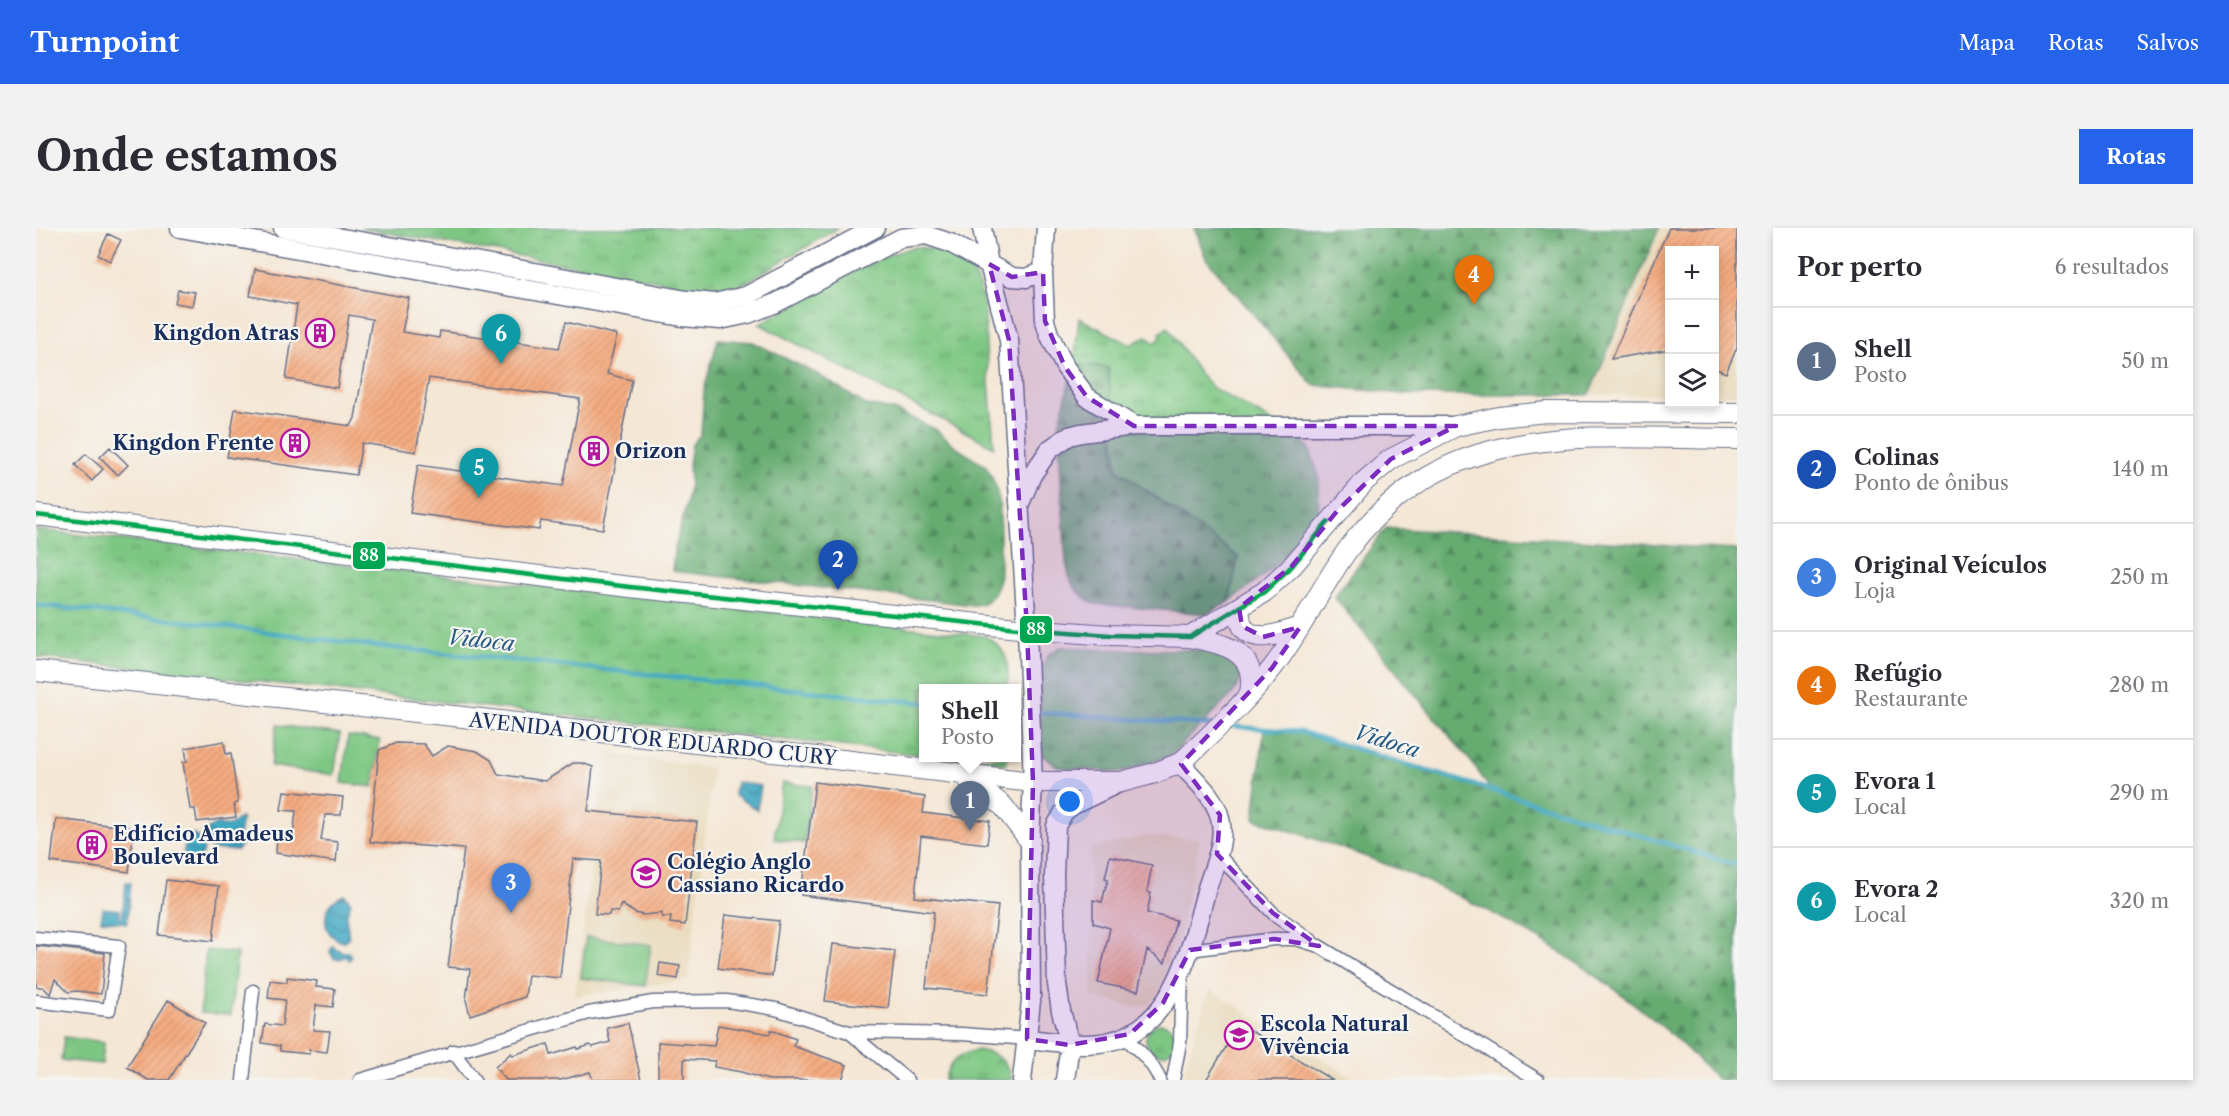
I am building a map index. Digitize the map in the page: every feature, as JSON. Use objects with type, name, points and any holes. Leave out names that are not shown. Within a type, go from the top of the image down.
[{"type":"main road","points":[[180,228],[671,315],[720,320],[748,314],[776,303],[902,238],[926,235],[950,243],[1012,277],[1026,278],[1043,272]]},
{"type":"main road","points":[[283,228],[686,300],[714,303],[746,296],[875,228]]},
{"type":"main road","points":[[982,228],[1009,340],[1027,629],[1033,783],[1030,841],[1031,1001],[1022,1080]]},
{"type":"main road","points":[[1046,228],[1043,272],[1045,321],[1065,367],[1087,397],[1134,426]]},
{"type":"main road","points":[[1020,506],[1032,475],[1050,449],[1069,436],[1134,426],[1456,426],[1499,417],[1546,412],[1737,413]]},
{"type":"main road","points":[[1190,637],[1264,592],[1292,566],[1365,481],[1391,459],[1456,426]]},
{"type":"main road","name":"AVENIDA DOUTOR EDUARDO CURY","points":[[36,671],[612,733],[1033,783],[1121,782],[1155,773],[1184,760],[1247,697],[1272,668],[1349,548],[1383,509],[1425,477],[1472,455],[1515,444],[1561,438],[1737,440]]},
{"type":"main road","points":[[36,515],[630,587],[1027,629],[1110,635],[1190,637],[1227,646],[1240,655],[1252,676],[1247,697]]},
{"type":"main road","points":[[1239,608],[1242,626],[1248,632],[1263,637],[1300,627]]},
{"type":"main road","points":[[1027,1039],[1070,1045],[1100,1043],[1124,1037],[1154,1015],[1183,971],[1222,835],[1220,815],[1184,760]]},
{"type":"main road","points":[[962,774],[1003,806],[1030,841]]},
{"type":"main road","points":[[1065,1080],[1070,1045],[1057,984],[1053,876],[1056,826],[1064,812],[1073,804],[1121,782]]},
{"type":"street","points":[[1217,854],[1273,913],[1319,946],[1538,1080]]},
{"type":"street","points":[[36,938],[119,946],[109,1010],[36,1001]]},
{"type":"street","points":[[1190,950],[1274,939],[1296,939],[1319,946]]},
{"type":"street","points":[[1173,1080],[1180,1043],[1183,971]]},
{"type":"street","points":[[243,1080],[254,991]]},
{"type":"street","points":[[360,1080],[589,1013],[653,1002],[736,1002],[776,1009],[849,1032],[962,1034],[1027,1039]]},
{"type":"street","points":[[849,1032],[907,1080]]},
{"type":"street","points":[[1124,1037],[1143,1054],[1160,1080]]},
{"type":"street","points":[[453,1052],[474,1080]]},
{"type":"highlighted area","points":[[989,264],[1012,277],[1043,272],[1045,321],[1065,367],[1087,397],[1134,426],[1456,426],[1391,459],[1338,510],[1292,566],[1239,608],[1242,626],[1263,637],[1300,627],[1272,668],[1181,764],[1220,815],[1217,854],[1273,913],[1319,946],[1274,939],[1190,950],[1163,1003],[1130,1034],[1070,1045],[1027,1039],[1033,782],[1027,629],[1009,340]]},
{"type":"shaded area","points":[[1659,228],[1737,228],[1737,395],[1719,395],[1719,246],[1665,246],[1665,395],[1589,395]]},
{"type":"shaded area","name":"Colégio Anglo Cassiano Ricardo","points":[[606,753],[713,768],[688,980],[575,996]]},
{"type":"shaded area","points":[[1147,836],[1200,839],[1171,970],[1149,1005],[1136,1008],[1092,997],[1090,848]]},
{"type":"shaded area","name":"Escola Natural Vivência","points":[[1209,989],[1356,1080],[1181,1080]]},
{"type":"green space","points":[[360,228],[838,228],[726,294]]},
{"type":"green space","points":[[1194,228],[1659,228],[1589,395],[1413,395],[1313,385],[1206,258]]},
{"type":"green space","points":[[913,247],[930,248],[955,258],[969,269],[978,284],[984,311],[994,447],[759,324],[879,258]]},
{"type":"green space","points":[[1079,318],[1131,345],[1146,336],[1154,343],[1161,338],[1160,333],[1168,327],[1199,373],[1213,388],[1304,440],[1310,450],[1319,476],[1318,515],[1287,557],[1229,602],[1238,557],[1117,469],[1108,368],[1074,363]]},
{"type":"green space","points":[[718,339],[753,342],[817,374],[866,405],[894,410],[935,429],[960,450],[986,466],[995,484],[1000,504],[1000,575],[995,592],[989,599],[982,604],[973,605],[672,571],[674,552],[688,498],[692,444],[701,434],[704,390]]},
{"type":"green space","points":[[1074,363],[1108,368],[1117,469],[1238,557],[1229,602],[1207,614],[1094,604],[1074,587],[1066,562],[1058,429]]},
{"type":"green space","points":[[1386,528],[1737,550],[1737,1080],[1718,1080],[1665,1029],[1638,1007],[1580,965],[1520,928],[1458,896],[1384,863],[1254,819],[1264,729],[1301,732],[1490,789],[1473,764],[1334,597]]},
{"type":"green space","points":[[36,530],[985,636],[999,647],[1006,658],[1008,684],[919,684],[919,755],[36,657]]},
{"type":"green space","points":[[1061,647],[1098,650],[1209,650],[1228,657],[1239,669],[1241,677],[1232,694],[1171,755],[1119,772],[1066,768],[1057,766],[1042,755],[1040,671],[1049,654]]},
{"type":"green space","points":[[277,725],[340,734],[334,775],[271,766]]},
{"type":"green space","points":[[348,736],[380,740],[373,787],[342,783]]},
{"type":"green space","points":[[782,783],[812,786],[804,843],[774,839]]},
{"type":"green space","points":[[586,937],[651,945],[645,986],[581,978]]},
{"type":"green space","points":[[206,950],[237,953],[231,1015],[200,1013]]},
{"type":"green space","points":[[1161,1024],[1172,1028],[1176,1039],[1172,1050],[1161,1054],[1150,1050],[1146,1039],[1150,1028]]},
{"type":"green space","points":[[64,1037],[104,1042],[102,1064],[61,1060]]},
{"type":"green space","points":[[978,1050],[991,1053],[1001,1059],[1008,1068],[1012,1080],[944,1080],[956,1059]]},
{"type":"water","points":[[736,782],[761,786],[757,810],[734,795]]},
{"type":"water","points":[[240,818],[242,819],[239,835],[244,839],[238,850],[210,848],[203,833],[214,825],[229,826]]},
{"type":"water","points":[[191,834],[196,835],[204,849],[198,859],[183,856],[186,839]]},
{"type":"water","points":[[126,882],[131,883],[127,923],[101,920],[103,908],[120,910],[119,917],[122,918]]},
{"type":"water","points":[[345,895],[351,903],[346,917],[349,937],[343,942],[329,933],[326,918],[331,904]]},
{"type":"water","points":[[332,946],[342,952],[349,952],[352,957],[349,960],[346,956],[334,959],[330,952]]},
{"type":"building","points":[[1669,228],[1737,228],[1737,347],[1726,373],[1719,370],[1719,246],[1665,246],[1665,350],[1611,359]]},
{"type":"building","points":[[108,234],[121,240],[110,261],[98,255]]},
{"type":"building","points":[[255,269],[409,298],[402,332],[439,338],[440,331],[559,348],[566,322],[617,335],[607,374],[632,380],[603,529],[541,521],[539,530],[410,513],[418,465],[563,486],[580,399],[429,378],[416,452],[362,443],[356,475],[227,457],[235,409],[351,426],[355,418],[372,319],[349,315],[337,388],[286,379],[297,305],[250,296]]},
{"type":"building","points":[[178,290],[195,292],[192,306],[175,303]]},
{"type":"building","points":[[110,447],[128,465],[118,475],[100,457]]},
{"type":"building","points":[[86,454],[103,469],[92,481],[75,465]]},
{"type":"building","points":[[224,741],[226,754],[231,753],[238,803],[234,804],[236,817],[197,822],[195,809],[190,809],[183,762],[187,761],[185,748]]},
{"type":"building","points":[[396,743],[424,744],[432,756],[448,746],[477,751],[491,760],[498,774],[545,781],[573,763],[582,763],[593,767],[588,811],[697,822],[685,925],[670,923],[671,917],[662,917],[662,913],[643,915],[621,904],[618,912],[610,911],[609,915],[595,914],[601,861],[573,859],[560,978],[528,975],[525,997],[470,1015],[466,1000],[470,969],[448,967],[464,849],[370,842],[379,750]]},
{"type":"building","points":[[815,782],[925,797],[923,813],[990,821],[987,844],[921,836],[915,897],[998,906],[988,994],[926,988],[934,912],[801,895]]},
{"type":"building","points":[[284,791],[343,797],[341,815],[325,815],[321,840],[338,842],[336,862],[276,853],[277,836],[293,837],[296,811],[281,810]]},
{"type":"building","name":"Edifício Amadeus Boulevard","points":[[56,819],[134,828],[129,872],[51,862]]},
{"type":"building","points":[[1110,856],[1152,865],[1147,892],[1151,893],[1147,913],[1176,920],[1165,963],[1147,950],[1138,991],[1098,983],[1110,928],[1093,923],[1093,900],[1102,902],[1108,879],[1105,878]]},
{"type":"building","points":[[166,880],[219,886],[213,941],[159,935]]},
{"type":"building","points":[[725,915],[779,921],[772,976],[718,968]]},
{"type":"building","points":[[833,944],[895,951],[888,1008],[825,1001]]},
{"type":"building","points":[[36,946],[105,953],[101,994],[68,992],[55,979],[50,994],[43,987],[36,987]]},
{"type":"building","points":[[660,963],[680,966],[678,979],[658,976]]},
{"type":"building","points":[[287,977],[317,981],[316,987],[335,989],[333,1007],[316,1005],[313,1030],[330,1031],[327,1052],[309,1050],[309,1054],[280,1051],[280,1046],[262,1043],[265,1024],[282,1026],[285,1000],[268,998],[270,980],[287,982]]},
{"type":"building","points":[[168,1000],[205,1023],[169,1080],[148,1080],[127,1067]]},
{"type":"building","points":[[628,1023],[641,1080],[593,1080],[590,1072],[561,1080],[506,1080],[495,1067],[511,1053],[513,1055],[548,1044],[551,1055],[577,1047],[578,1049],[590,1045],[593,1047],[610,1042],[607,1028]]},
{"type":"building","points":[[718,1025],[770,1034],[771,1030],[796,1039],[793,1046],[847,1065],[842,1080],[769,1080],[714,1067],[715,1061],[684,1059],[684,1080],[658,1080],[658,1042],[714,1046]]},
{"type":"building","points":[[1248,1029],[1332,1080],[1206,1080],[1232,1037],[1240,1042]]},
{"type":"waterway","name":"Vidoca","points":[[36,605],[183,621],[366,645],[919,702]]},
{"type":"waterway","name":"Vidoca","points":[[1034,712],[1211,725]]},
{"type":"waterway","name":"Vidoca","points":[[1229,726],[1301,732],[1737,865]]},
{"type":"transit line","name":"88","points":[[36,515],[630,587],[1027,629],[1110,635],[1190,637],[1264,592],[1292,566],[1328,522]]},
{"type":"place","name":"Refúgio","points":[[1474,305]]},
{"type":"place","name":"Kingdon Atras","points":[[320,333]]},
{"type":"place","name":"Evora 2","points":[[501,364]]},
{"type":"place","name":"Kingdon Frente","points":[[295,443]]},
{"type":"place","name":"Orizon","points":[[594,451]]},
{"type":"place","name":"Evora 1","points":[[479,498]]},
{"type":"place","name":"Colinas","points":[[838,590]]},
{"type":"place","name":"Shell","points":[[970,831]]},
{"type":"place","name":"Edifício Amadeus Boulevard","points":[[92,845]]},
{"type":"place","name":"Colégio Anglo Cassiano Ricardo","points":[[646,873]]},
{"type":"place","name":"Original Veículos","points":[[511,913]]},
{"type":"place","name":"Escola Natural Vivência","points":[[1239,1035]]}]
